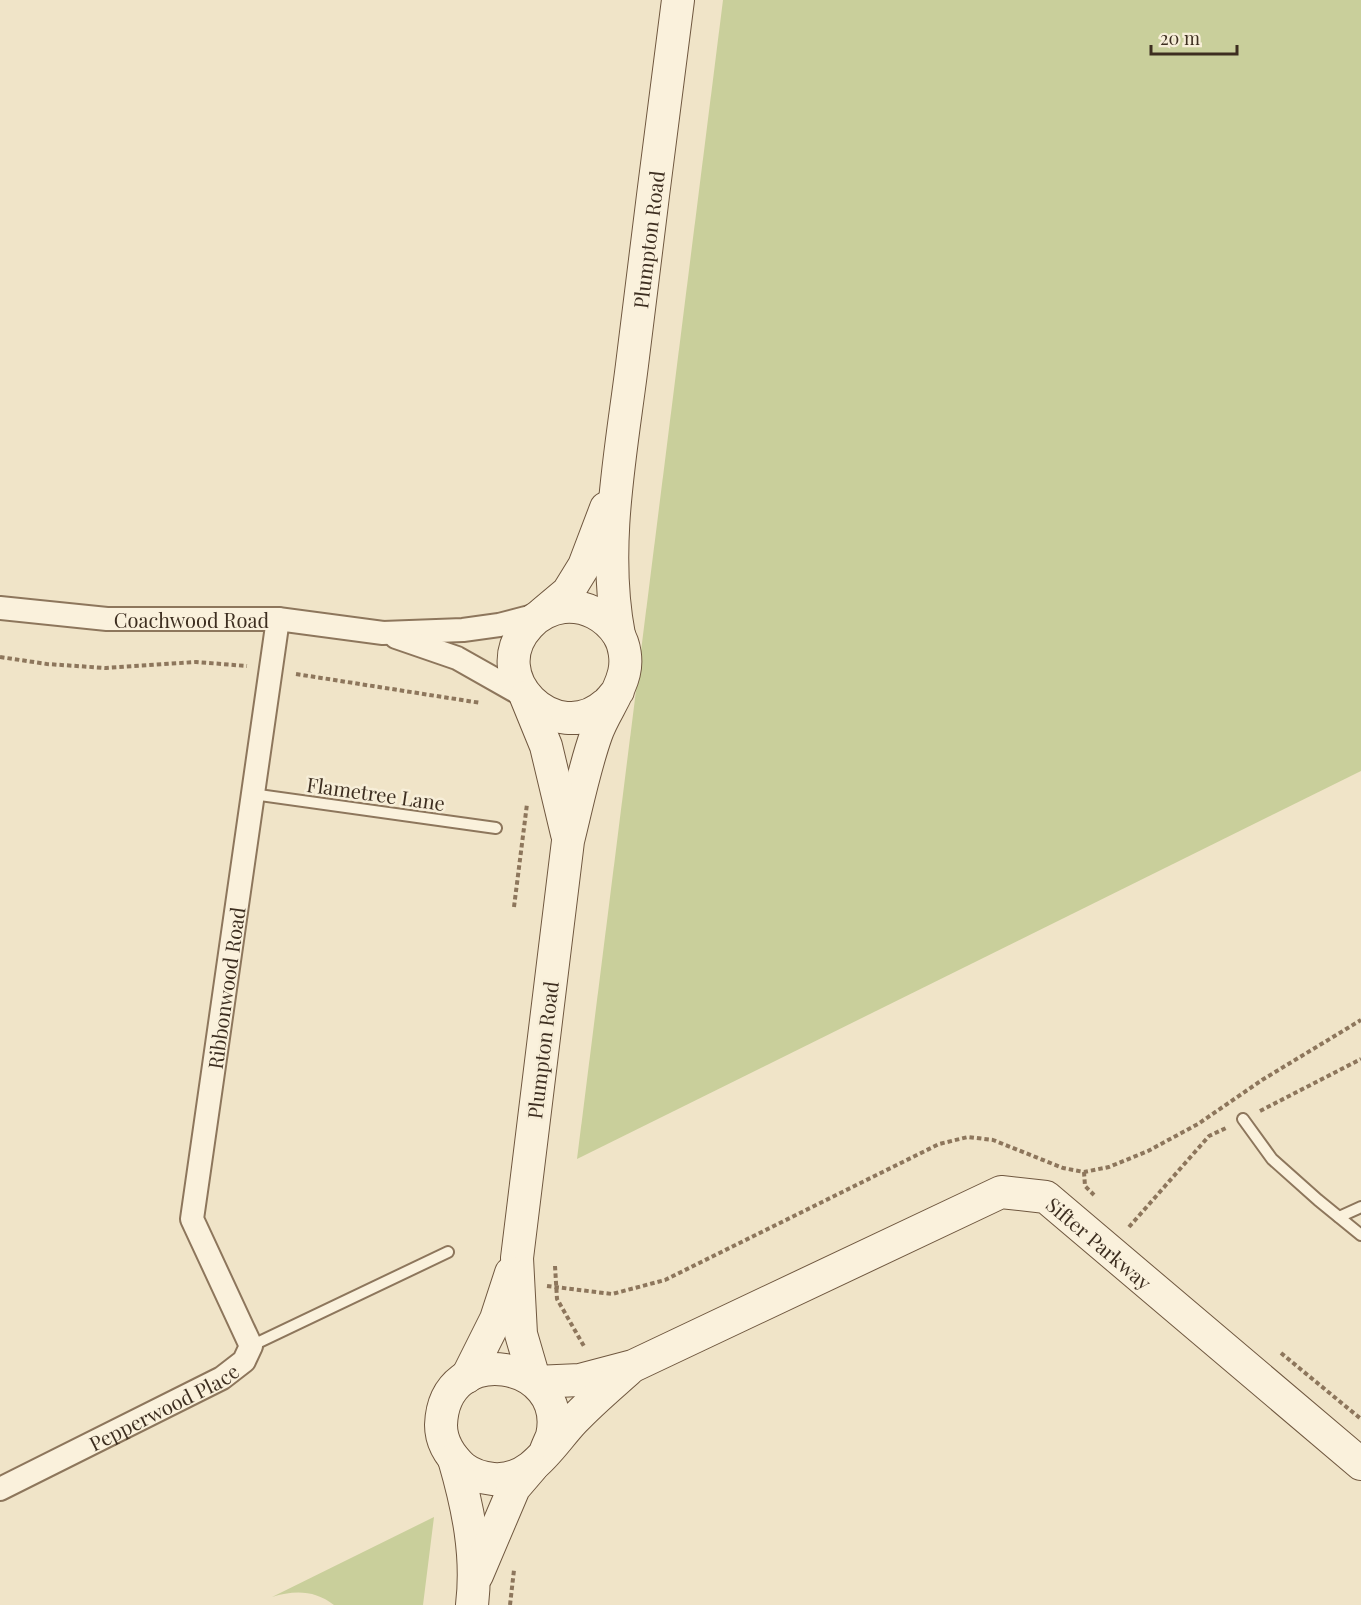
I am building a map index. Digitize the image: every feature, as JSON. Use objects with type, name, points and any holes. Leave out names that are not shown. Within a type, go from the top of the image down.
[{"type":"street","name":"Plumpton Road","points":[[473,1592],[514,1488],[539,1460],[552,1435],[552,1416],[546,1398],[535,1382],[521,1334],[517,1270],[568,841],[596,734],[618,691],[624,673],[625,653],[613,606],[611,571],[618,479],[678,0]]},
{"type":"street","name":"Plumpton Road","points":[[568,841],[546,746],[526,697],[517,683],[513,666],[514,651],[523,632],[536,618],[568,592],[584,566],[618,479]]},
{"type":"street","points":[[543,613],[572,606],[591,610],[607,621],[619,635]]},
{"type":"street","name":"Coachwood Road","points":[[0,608],[107,619],[278,619],[383,633],[463,630],[499,625],[543,613]]},
{"type":"street","name":"Ribbonwood Road","points":[[251,1346],[192,1219],[278,619]]},
{"type":"street","name":"Coachwood Road","points":[[383,633],[457,658],[526,697]]},
{"type":"street","points":[[526,697],[539,709],[554,716],[572,718],[588,715],[605,705],[618,691]]},
{"type":"street","name":"Sifter Parkway","points":[[535,1382],[580,1380],[633,1366],[1000,1192],[1046,1197],[1360,1460]]},
{"type":"street","name":"Plumpton Road","points":[[473,1592],[469,1512],[454,1460],[445,1445],[441,1428],[442,1411],[450,1394],[466,1377],[496,1319],[517,1270]]},
{"type":"street","name":"Pepperwood Place","points":[[0,1489],[222,1378],[244,1361],[251,1346]]},
{"type":"street","name":"Sifter Parkway","points":[[539,1460],[588,1405],[633,1366]]},
{"type":"street","points":[[466,1377],[480,1370],[499,1368],[518,1372],[535,1382]]},
{"type":"street","points":[[454,1460],[466,1470],[489,1479],[499,1479],[516,1477],[539,1460]]},
{"type":"lane","name":"Flametree Lane","points":[[252,794],[496,828]]},
{"type":"lane","points":[[1243,1119],[1272,1159],[1361,1235]]},
{"type":"lane","points":[[1340,1217],[1361,1207]]},
{"type":"lane","name":"Pepperwood Place","points":[[251,1346],[448,1252]]},
{"type":"path","points":[[517,1270],[612,1294],[665,1280],[939,1144],[968,1137],[993,1140],[1063,1168],[1084,1173],[1109,1167],[1198,1124],[1262,1080],[1361,1020]]},
{"type":"green space","points":[[723,0],[1361,0],[1361,771],[577,1159]]},
{"type":"green space","points":[[434,1517],[423,1605],[334,1605],[319,1596],[296,1592],[272,1597]]}]
